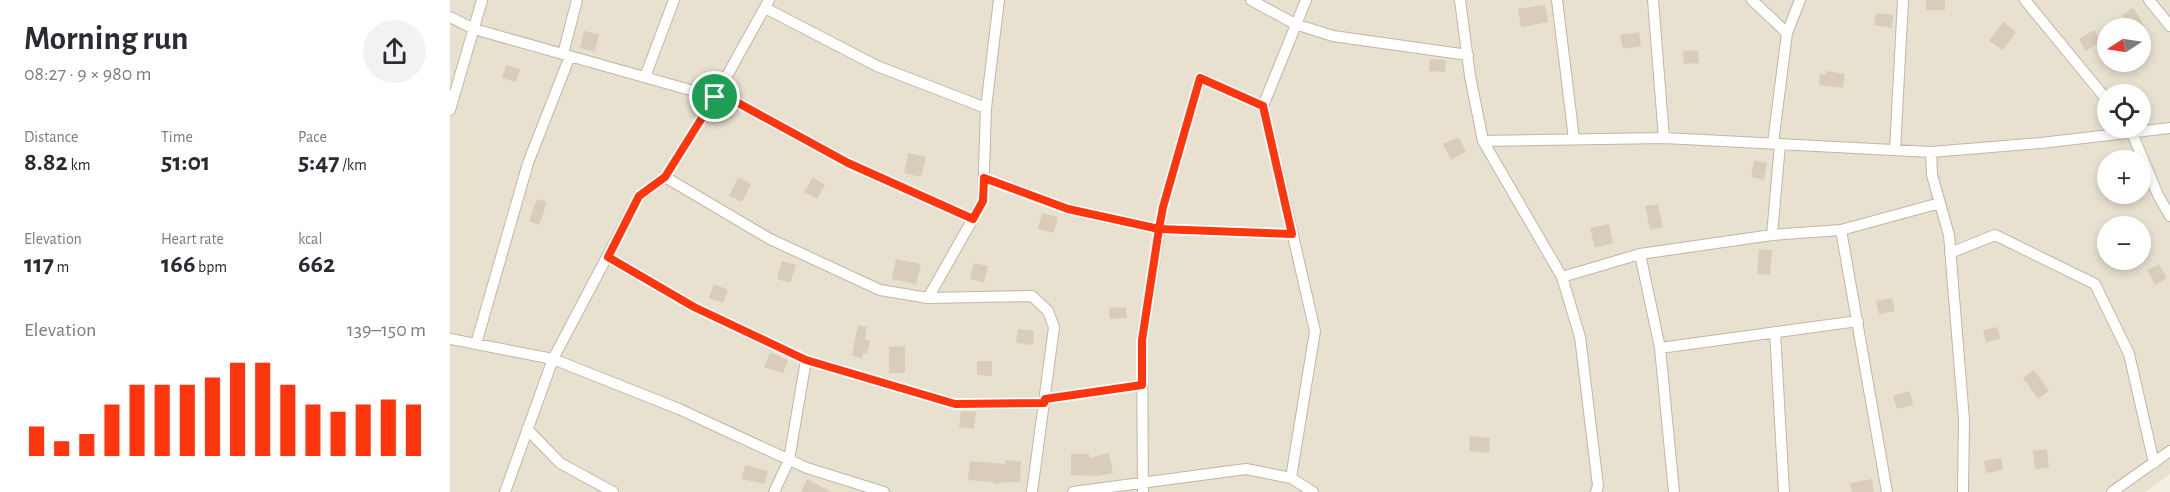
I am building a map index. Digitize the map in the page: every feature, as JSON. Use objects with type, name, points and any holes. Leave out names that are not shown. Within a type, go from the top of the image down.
[{"type":"street","points":[[450,110],[482,0]]},
{"type":"street","points":[[476,344],[528,164],[566,55],[577,0]]},
{"type":"street","points":[[645,77],[674,0]]},
{"type":"street","points":[[928,298],[983,201],[986,108],[999,0]]},
{"type":"street","points":[[1251,0],[1295,24],[1334,36],[1467,55]]},
{"type":"street","points":[[1291,478],[1315,331],[1263,106],[1306,0]]},
{"type":"street","points":[[1460,0],[1467,55],[1483,141],[1562,277],[1580,337],[1598,486],[1596,492]]},
{"type":"street","points":[[1557,0],[1574,139]]},
{"type":"street","points":[[1653,0],[1664,138]]},
{"type":"street","points":[[1752,0],[1787,33]]},
{"type":"street","points":[[1772,235],[1776,143],[1787,33],[1800,0]]},
{"type":"street","points":[[1895,150],[1903,0]]},
{"type":"street","points":[[2025,0],[2097,88]]},
{"type":"street","points":[[2149,0],[2170,26]]},
{"type":"street","points":[[505,492],[553,359],[639,196],[665,177],[717,95],[767,4],[877,66],[986,108]]},
{"type":"street","points":[[450,17],[474,29],[717,95],[848,163],[973,219]]},
{"type":"street","points":[[1143,487],[1142,340],[1163,207],[1200,78],[1263,106]]},
{"type":"street","points":[[2151,129],[2170,128]]},
{"type":"street","points":[[1483,141],[1664,138],[1931,152],[2041,143],[2097,135]]},
{"type":"street","points":[[2129,138],[2170,216]]},
{"type":"street","points":[[1931,152],[1932,175],[1949,235],[1964,420],[1962,492]]},
{"type":"street","points":[[665,177],[780,244],[880,290],[928,298],[1032,296],[1048,311],[1054,327],[1032,492]]},
{"type":"street","points":[[984,178],[1068,209],[1159,229],[1292,234]]},
{"type":"street","points":[[1562,277],[1640,254],[1772,235],[1842,230],[1940,203]]},
{"type":"street","points":[[1842,230],[1887,492]]},
{"type":"street","points":[[1950,253],[1995,235],[2094,284],[2129,354],[2154,463]]},
{"type":"street","points":[[1640,254],[1660,348],[1674,492]]},
{"type":"street","points":[[608,257],[694,307],[806,360],[955,404],[1044,401],[1142,385]]},
{"type":"street","points":[[1660,348],[1858,321]]},
{"type":"street","points":[[1775,332],[1784,492]]},
{"type":"street","points":[[450,339],[553,359],[679,409],[807,468],[884,492]]},
{"type":"street","points":[[774,492],[789,460],[806,360]]},
{"type":"street","points":[[527,429],[560,463],[613,492]]},
{"type":"street","points":[[2112,492],[2170,451]]},
{"type":"street","points":[[1073,492],[1143,487],[1246,469],[1291,478],[1313,492]]},
{"type":"shaded area","points":[[450,0],[2170,0],[2170,474],[2145,492],[450,492]]},
{"type":"building","points":[[1926,0],[1945,0],[1945,10],[1926,10]]},
{"type":"building","points":[[1545,5],[1548,22],[1521,27],[1518,9]]},
{"type":"building","points":[[2133,8],[2140,18],[2124,18],[2122,15]]},
{"type":"building","points":[[1876,13],[1893,15],[1892,28],[1874,25]]},
{"type":"building","points":[[2003,22],[2016,32],[2003,50],[1989,41]]},
{"type":"building","points":[[2094,30],[2097,35],[2097,44],[2086,51],[2079,39]]},
{"type":"building","points":[[584,31],[599,34],[595,52],[580,48]]},
{"type":"building","points":[[1639,32],[1641,46],[1623,49],[1620,35]]},
{"type":"building","points":[[1698,50],[1699,63],[1684,64],[1683,51]]},
{"type":"building","points":[[1430,59],[1446,60],[1445,72],[1429,71]]},
{"type":"building","points":[[506,65],[520,69],[516,82],[502,78]]},
{"type":"building","points":[[1826,71],[1845,74],[1843,88],[1819,85],[1820,74],[1826,75]]},
{"type":"building","points":[[1459,137],[1466,152],[1451,160],[1443,144]]},
{"type":"building","points":[[908,153],[926,157],[921,177],[904,173]]},
{"type":"building","points":[[1754,160],[1767,163],[1764,180],[1751,177]]},
{"type":"building","points":[[738,177],[751,184],[742,202],[729,196]]},
{"type":"building","points":[[813,177],[825,185],[817,199],[804,192]]},
{"type":"building","points":[[537,199],[547,202],[539,225],[529,221]]},
{"type":"building","points":[[1658,204],[1663,227],[1650,230],[1645,206]]},
{"type":"building","points":[[1042,213],[1058,217],[1054,233],[1038,229]]},
{"type":"building","points":[[1609,224],[1613,243],[1595,248],[1590,228]]},
{"type":"building","points":[[1759,249],[1772,250],[1770,275],[1757,274]]},
{"type":"building","points":[[896,259],[921,264],[916,284],[892,279]]},
{"type":"building","points":[[782,261],[796,265],[790,283],[777,279]]},
{"type":"building","points":[[974,263],[988,266],[984,283],[970,279]]},
{"type":"building","points":[[2159,264],[2167,278],[2155,285],[2147,270]]},
{"type":"building","points":[[714,284],[728,290],[723,303],[709,298]]},
{"type":"building","points":[[1892,298],[1895,311],[1879,314],[1876,301]]},
{"type":"building","points":[[1126,307],[1127,318],[1110,319],[1109,308]]},
{"type":"building","points":[[858,325],[867,327],[865,339],[870,340],[867,354],[863,353],[862,358],[852,356]]},
{"type":"building","points":[[1998,327],[2000,339],[1986,342],[1983,330]]},
{"type":"building","points":[[1018,329],[1034,331],[1033,345],[1016,343]]},
{"type":"building","points":[[905,346],[905,373],[889,373],[889,347]]},
{"type":"building","points":[[770,352],[788,360],[783,373],[764,367]]},
{"type":"building","points":[[977,361],[992,361],[992,376],[977,375]]},
{"type":"building","points":[[2034,370],[2049,391],[2038,399],[2023,378]]},
{"type":"building","points":[[1910,391],[1913,405],[1897,409],[1893,396]]},
{"type":"building","points":[[961,411],[976,412],[974,429],[959,427]]},
{"type":"building","points":[[1470,436],[1490,438],[1489,453],[1469,451]]},
{"type":"building","points":[[2047,449],[2049,468],[2035,469],[2033,451]]},
{"type":"building","points":[[1109,453],[1113,473],[1099,476],[1071,475],[1071,454],[1089,454],[1089,458]]},
{"type":"building","points":[[2001,458],[2003,470],[1986,473],[1984,461]]},
{"type":"building","points":[[1006,460],[1021,461],[1020,482],[994,484],[994,482],[968,480],[970,461],[1006,464]]},
{"type":"building","points":[[745,465],[768,471],[765,484],[742,479]]},
{"type":"building","points":[[807,479],[831,492],[801,492]]},
{"type":"building","points":[[1872,479],[1874,492],[1852,492],[1850,483]]},
{"type":"route","points":[[715,97],[665,177],[639,196],[608,257],[694,307],[806,360],[955,404],[1044,403],[1045,399],[1142,385],[1142,340],[1159,229],[1292,234],[1263,106],[1200,78],[1163,207],[1159,229],[1068,209],[984,178],[983,201],[973,219],[848,163],[718,92],[715,97]]}]
